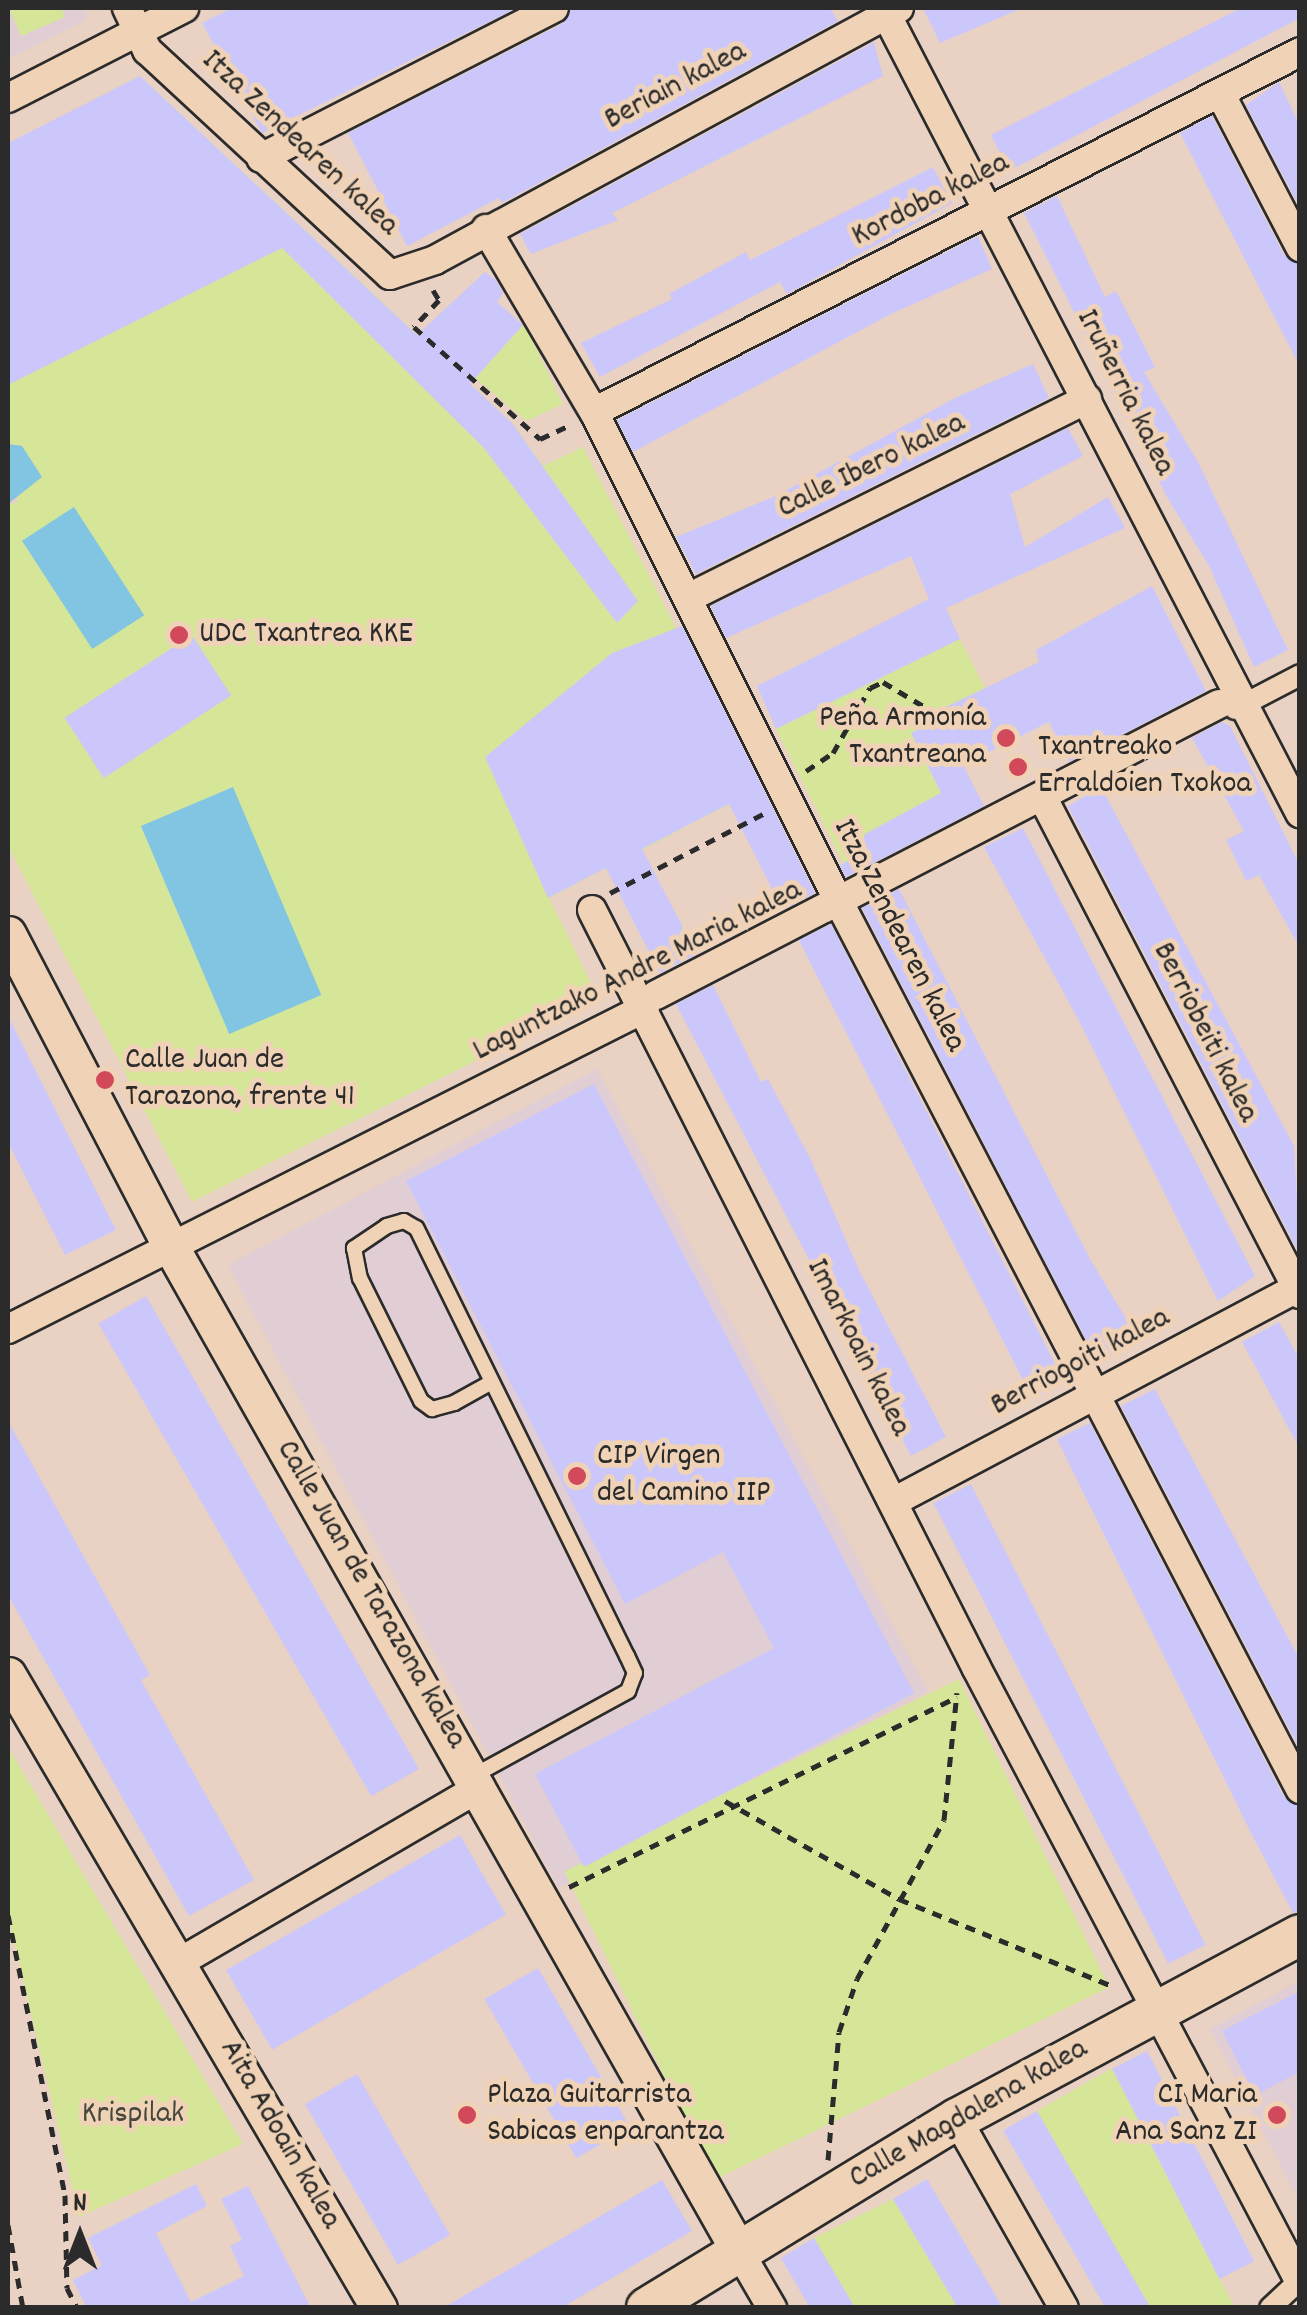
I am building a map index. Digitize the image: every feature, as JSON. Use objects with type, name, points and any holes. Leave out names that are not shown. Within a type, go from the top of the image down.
[{"type":"main road","name":"Calle Magdalena kalea","points":[[647,2308],[957,2119],[1146,1991],[1300,1935]]},
{"type":"street","points":[[8,98],[132,20],[184,8]]},
{"type":"street","points":[[261,158],[554,8]]},
{"type":"street","name":"Iruñerria kalea","points":[[890,10],[1087,399],[1232,704],[1300,813]]},
{"type":"street","name":"Beriain kalea","points":[[486,229],[890,10]]},
{"type":"street","name":"Itza Zendearen kalea","points":[[132,20],[147,50],[390,275],[419,266],[486,229],[688,598],[841,904],[1300,1790]]},
{"type":"street","name":"Kordoba kalea","points":[[586,417],[1300,52]]},
{"type":"street","points":[[1220,93],[1300,247]]},
{"type":"street","name":"Calle Ibero kalea","points":[[688,598],[1087,399]]},
{"type":"street","name":"Laguntzako Andre Maria kalea","points":[[8,1329],[1232,704],[1300,675]]},
{"type":"street","name":"Laguntzako Andre Maria kalea","points":[[841,904],[1046,804],[1232,704]]},
{"type":"street","name":"Berriobeiti kalea","points":[[1046,804],[1298,1290]]},
{"type":"street","name":"Imarkoain kalea","points":[[592,910],[650,1002],[976,1667],[1299,2282]]},
{"type":"street","name":"Calle Juan de Tarazona kalea","points":[[8,934],[171,1247],[544,1898],[740,2253]]},
{"type":"street","name":"Berriogoiti kalea","points":[[896,1501],[1298,1290]]},
{"type":"street","name":"Aita Adoain kalea","points":[[8,1676],[379,2308]]},
{"type":"street","points":[[178,1963],[477,1781]]},
{"type":"street","points":[[957,2119],[1064,2308]]},
{"type":"street","points":[[740,2253],[772,2308]]},
{"type":"street","points":[[1270,2308],[1299,2282]]},
{"type":"lane","points":[[477,1781],[628,1691],[634,1673],[492,1382],[416,1228],[404,1221],[387,1226],[354,1248],[356,1268],[421,1401],[432,1408],[444,1406],[492,1382]]},
{"type":"path","points":[[419,266],[439,300],[414,327],[540,439],[586,417]]},
{"type":"path","points":[[800,776],[833,752],[870,688],[883,682],[935,712]]},
{"type":"path","points":[[592,910],[597,899],[776,807]]},
{"type":"path","points":[[835,2192],[827,2158],[838,2032],[857,1979],[944,1820],[959,1679],[976,1667]]},
{"type":"path","points":[[544,1898],[957,1697]]},
{"type":"path","points":[[725,1801],[898,1900],[1107,1988],[1146,1991]]},
{"type":"path","points":[[8,1915],[65,2196],[67,2288],[77,2308]]},
{"type":"path","points":[[8,2226],[23,2308]]},
{"type":"shaded area","points":[[8,8],[87,8],[86,20],[8,59]]},
{"type":"shaded area","name":"CIP Virgen del Camino IIP","points":[[597,1069],[928,1691],[559,1888],[228,1265]]},
{"type":"shaded area","name":"CI Maria Ana Sanz ZI","points":[[1299,1981],[1299,2200],[1210,2029]]},
{"type":"green space","points":[[9,8],[61,8],[65,17],[21,36]]},
{"type":"green space","name":"UDC Txantrea KKE","points":[[140,76],[512,423],[543,466],[583,447],[759,789],[549,898],[599,999],[192,1202],[8,846],[8,504],[17,503],[22,446],[8,444],[8,143]]},
{"type":"green space","points":[[524,324],[563,404],[527,421],[475,378]]},
{"type":"green space","points":[[960,639],[985,688],[922,719],[925,727],[911,733],[941,793],[865,834],[858,853],[844,864],[776,729]]},
{"type":"green space","points":[[959,1679],[1109,1987],[715,2180],[564,1871]]},
{"type":"green space","name":"Krispilak","points":[[8,1747],[243,2144],[79,2217],[8,1916]]},
{"type":"green space","points":[[1112,2068],[1235,2307],[1149,2307],[1037,2111]]},
{"type":"green space","points":[[893,2199],[958,2307],[855,2307],[814,2238]]},
{"type":"water","points":[[8,444],[22,446],[42,477],[8,504]]},
{"type":"water","points":[[74,507],[144,615],[92,649],[22,541]]},
{"type":"water","points":[[233,787],[321,995],[229,1034],[141,826]]},
{"type":"building","points":[[232,8],[517,8],[262,133],[202,23]]},
{"type":"building","points":[[571,8],[830,8],[838,21],[502,203],[499,198],[407,246],[348,133],[562,24]]},
{"type":"building","points":[[923,8],[1023,8],[940,43]]},
{"type":"building","points":[[1241,8],[1300,8],[1300,18],[1009,171],[991,135]]},
{"type":"building","points":[[874,42],[883,76],[612,213],[618,220],[531,254],[520,234]]},
{"type":"building","points":[[140,76],[417,335],[485,272],[496,280],[503,293],[497,302],[523,325],[470,384],[512,423],[638,601],[617,623],[483,447],[282,248],[8,385],[8,143]]},
{"type":"building","points":[[1279,82],[1300,126],[1300,208],[1246,105]]},
{"type":"building","points":[[1212,116],[1284,255],[1300,264],[1300,367],[1180,133]]},
{"type":"building","points":[[933,167],[952,203],[787,294],[780,282],[600,377],[581,343],[672,299],[669,294],[746,252],[750,260]]},
{"type":"building","points":[[1057,196],[1105,297],[1116,291],[1155,367],[1144,372],[1198,462],[1288,650],[1254,667],[1209,566],[1167,497],[1024,213]]},
{"type":"building","points":[[978,236],[992,269],[891,314],[633,452],[617,420]]},
{"type":"building","points":[[1033,364],[1049,398],[696,574],[676,537],[778,495],[957,397]]},
{"type":"building","points":[[1068,428],[1083,456],[1010,494],[1025,547],[1108,497],[1125,528],[946,608],[960,639],[776,729],[757,686],[929,599],[911,556],[726,638],[711,606]]},
{"type":"building","points":[[1152,586],[1206,691],[1069,762],[1049,722],[963,765],[984,806],[846,877],[840,866],[858,853],[865,834],[941,793],[911,733],[925,726],[921,719],[1039,662],[1036,650]]},
{"type":"building","points":[[682,626],[815,893],[783,910],[729,804],[642,849],[697,954],[660,973],[606,868],[548,898],[485,757],[612,653]]},
{"type":"building","points":[[192,635],[231,695],[104,778],[65,718]]},
{"type":"building","points":[[1222,722],[1230,726],[1300,866],[1300,948],[1259,875],[1246,881],[1226,840],[1244,831],[1192,738]]},
{"type":"building","points":[[1101,787],[1294,1146],[1300,1255],[1068,806]]},
{"type":"building","points":[[1023,828],[1255,1276],[1218,1301],[1078,1019],[984,847]]},
{"type":"building","points":[[899,889],[1090,1259],[1140,1342],[1097,1361],[862,908]]},
{"type":"building","points":[[831,924],[1064,1382],[1032,1398],[799,940]]},
{"type":"building","points":[[713,985],[761,1082],[768,1079],[810,1158],[859,1270],[946,1437],[911,1456],[676,1004]]},
{"type":"building","points":[[8,1016],[116,1230],[65,1255],[8,1142]]},
{"type":"building","points":[[594,1084],[914,1693],[584,1867],[535,1774],[774,1648],[723,1552],[625,1604],[406,1181]]},
{"type":"building","points":[[146,1296],[419,1769],[371,1796],[98,1324]]},
{"type":"building","points":[[1279,1322],[1300,1360],[1300,1449],[1242,1342]]},
{"type":"building","points":[[1155,1389],[1300,1660],[1300,1750],[1121,1406]]},
{"type":"building","points":[[8,1421],[150,1675],[141,1680],[254,1880],[189,1916],[8,1595]]},
{"type":"building","points":[[1090,1423],[1284,1797],[1300,1806],[1300,1911],[1293,1913],[1250,1831],[1057,1439]]},
{"type":"building","points":[[971,1484],[1206,1945],[1168,1964],[934,1503]]},
{"type":"building","points":[[460,1835],[506,1915],[272,2050],[226,1970]]},
{"type":"building","points":[[538,1968],[630,2127],[576,2158],[484,1999]]},
{"type":"building","points":[[1300,1991],[1300,2072],[1255,2095],[1222,2031]]},
{"type":"building","points":[[1147,2051],[1254,2261],[1219,2279],[1112,2069]]},
{"type":"building","points":[[357,2074],[450,2235],[398,2265],[305,2104]]},
{"type":"building","points":[[1037,2111],[1150,2308],[1106,2308],[1003,2130]]},
{"type":"building","points":[[927,2179],[1003,2308],[958,2308],[893,2199]]},
{"type":"building","points":[[662,2180],[692,2231],[561,2308],[443,2308]]},
{"type":"building","points":[[196,2184],[207,2206],[156,2233],[191,2302],[244,2276],[230,2246],[242,2240],[221,2199],[248,2186],[311,2308],[87,2308],[73,2280],[102,2265],[88,2238]]},
{"type":"building","points":[[814,2238],[855,2308],[810,2308],[781,2258]]},
{"type":"place","name":"UDC Txantrea KKE","points":[[179,635]]},
{"type":"place","name":"Peña Armonía Txantreana","points":[[1006,738]]},
{"type":"place","name":"Txantreako Erraldoien Txokoa","points":[[1018,767]]},
{"type":"place","name":"Calle Juan de Tarazona, frente 41","points":[[105,1080]]},
{"type":"place","name":"CIP Virgen del Camino IIP","points":[[577,1476]]},
{"type":"place","name":"Plaza Guitarrista Sabicas enparantza","points":[[467,2115]]},
{"type":"place","name":"CI Maria Ana Sanz ZI","points":[[1277,2115]]}]
